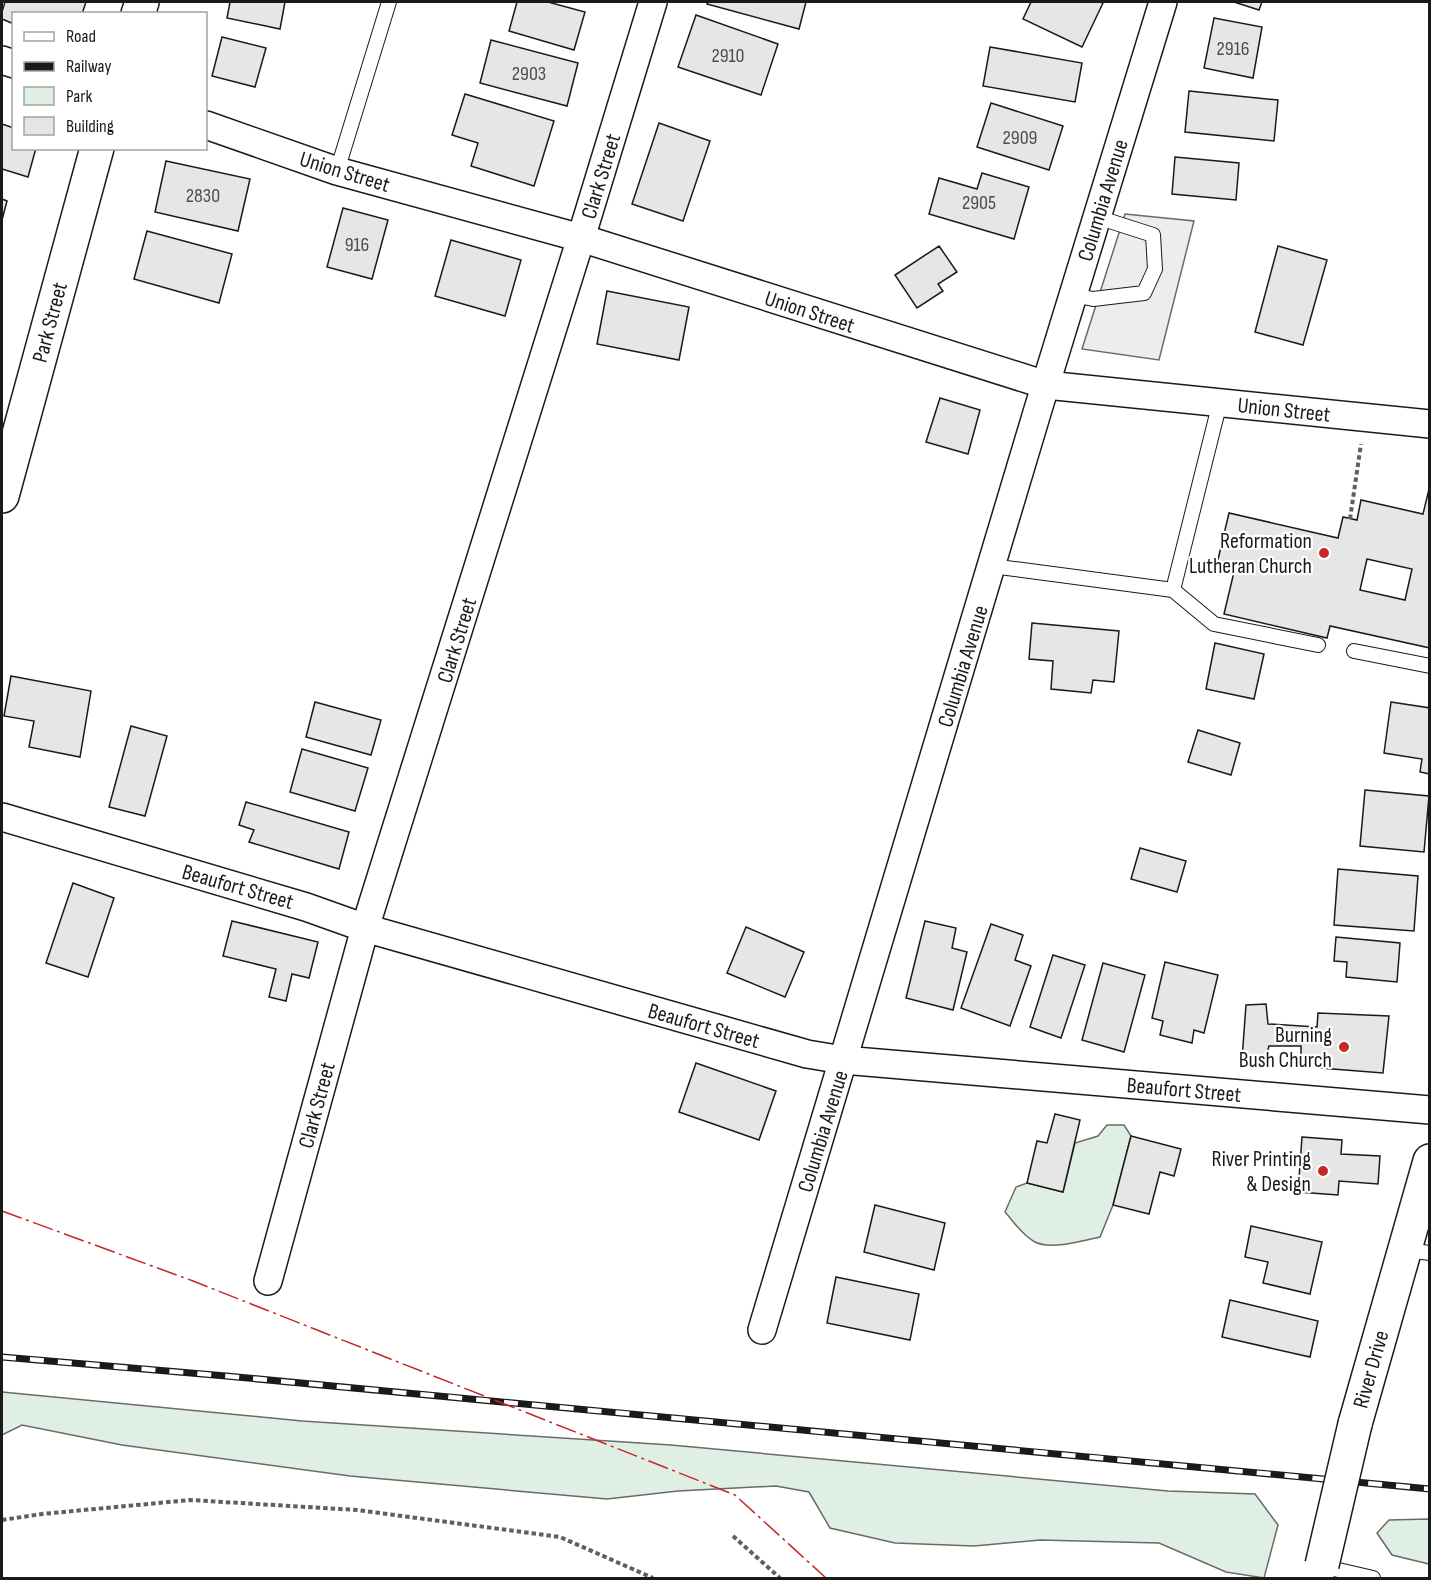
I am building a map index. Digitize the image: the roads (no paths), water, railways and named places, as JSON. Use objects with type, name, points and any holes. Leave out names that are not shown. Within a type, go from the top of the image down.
[{"type":"main road","name":"Park Street","points":[[2,496],[96,150]]},
{"type":"main road","name":"River Drive","points":[[1320,1570],[1355,1425],[1416,1251],[1430,1161]]},
{"type":"street","name":"Clark Street","points":[[268,1281],[365,928],[653,2]]},
{"type":"street","name":"Columbia Avenue","points":[[762,1330],[1163,2]]},
{"type":"street","name":"Union Street","points":[[207,125],[337,171],[581,238],[1046,385],[1430,424]]},
{"type":"street","name":"Beaufort Street","points":[[2,817],[306,907],[365,928],[807,1054],[843,1060],[1430,1110]]},
{"type":"lane","points":[[337,171],[389,2]]},
{"type":"lane","points":[[1073,296],[1094,299],[1144,293],[1155,269],[1153,236],[1097,217]]},
{"type":"lane","points":[[1173,590],[1220,402]]},
{"type":"lane","points":[[992,566],[1173,590],[1214,624],[1318,645]]},
{"type":"lane","points":[[1354,651],[1430,666]]},
{"type":"lane","points":[[1320,1570],[1373,1578]]},
{"type":"railway","points":[[2,1357],[1430,1489]]},
{"type":"place","name":"Reformation Lutheran Church","points":[[1324,553]]},
{"type":"place","name":"Burning Bush Church","points":[[1344,1047]]},
{"type":"place","name":"River Printing & Design","points":[[1323,1171]]}]
